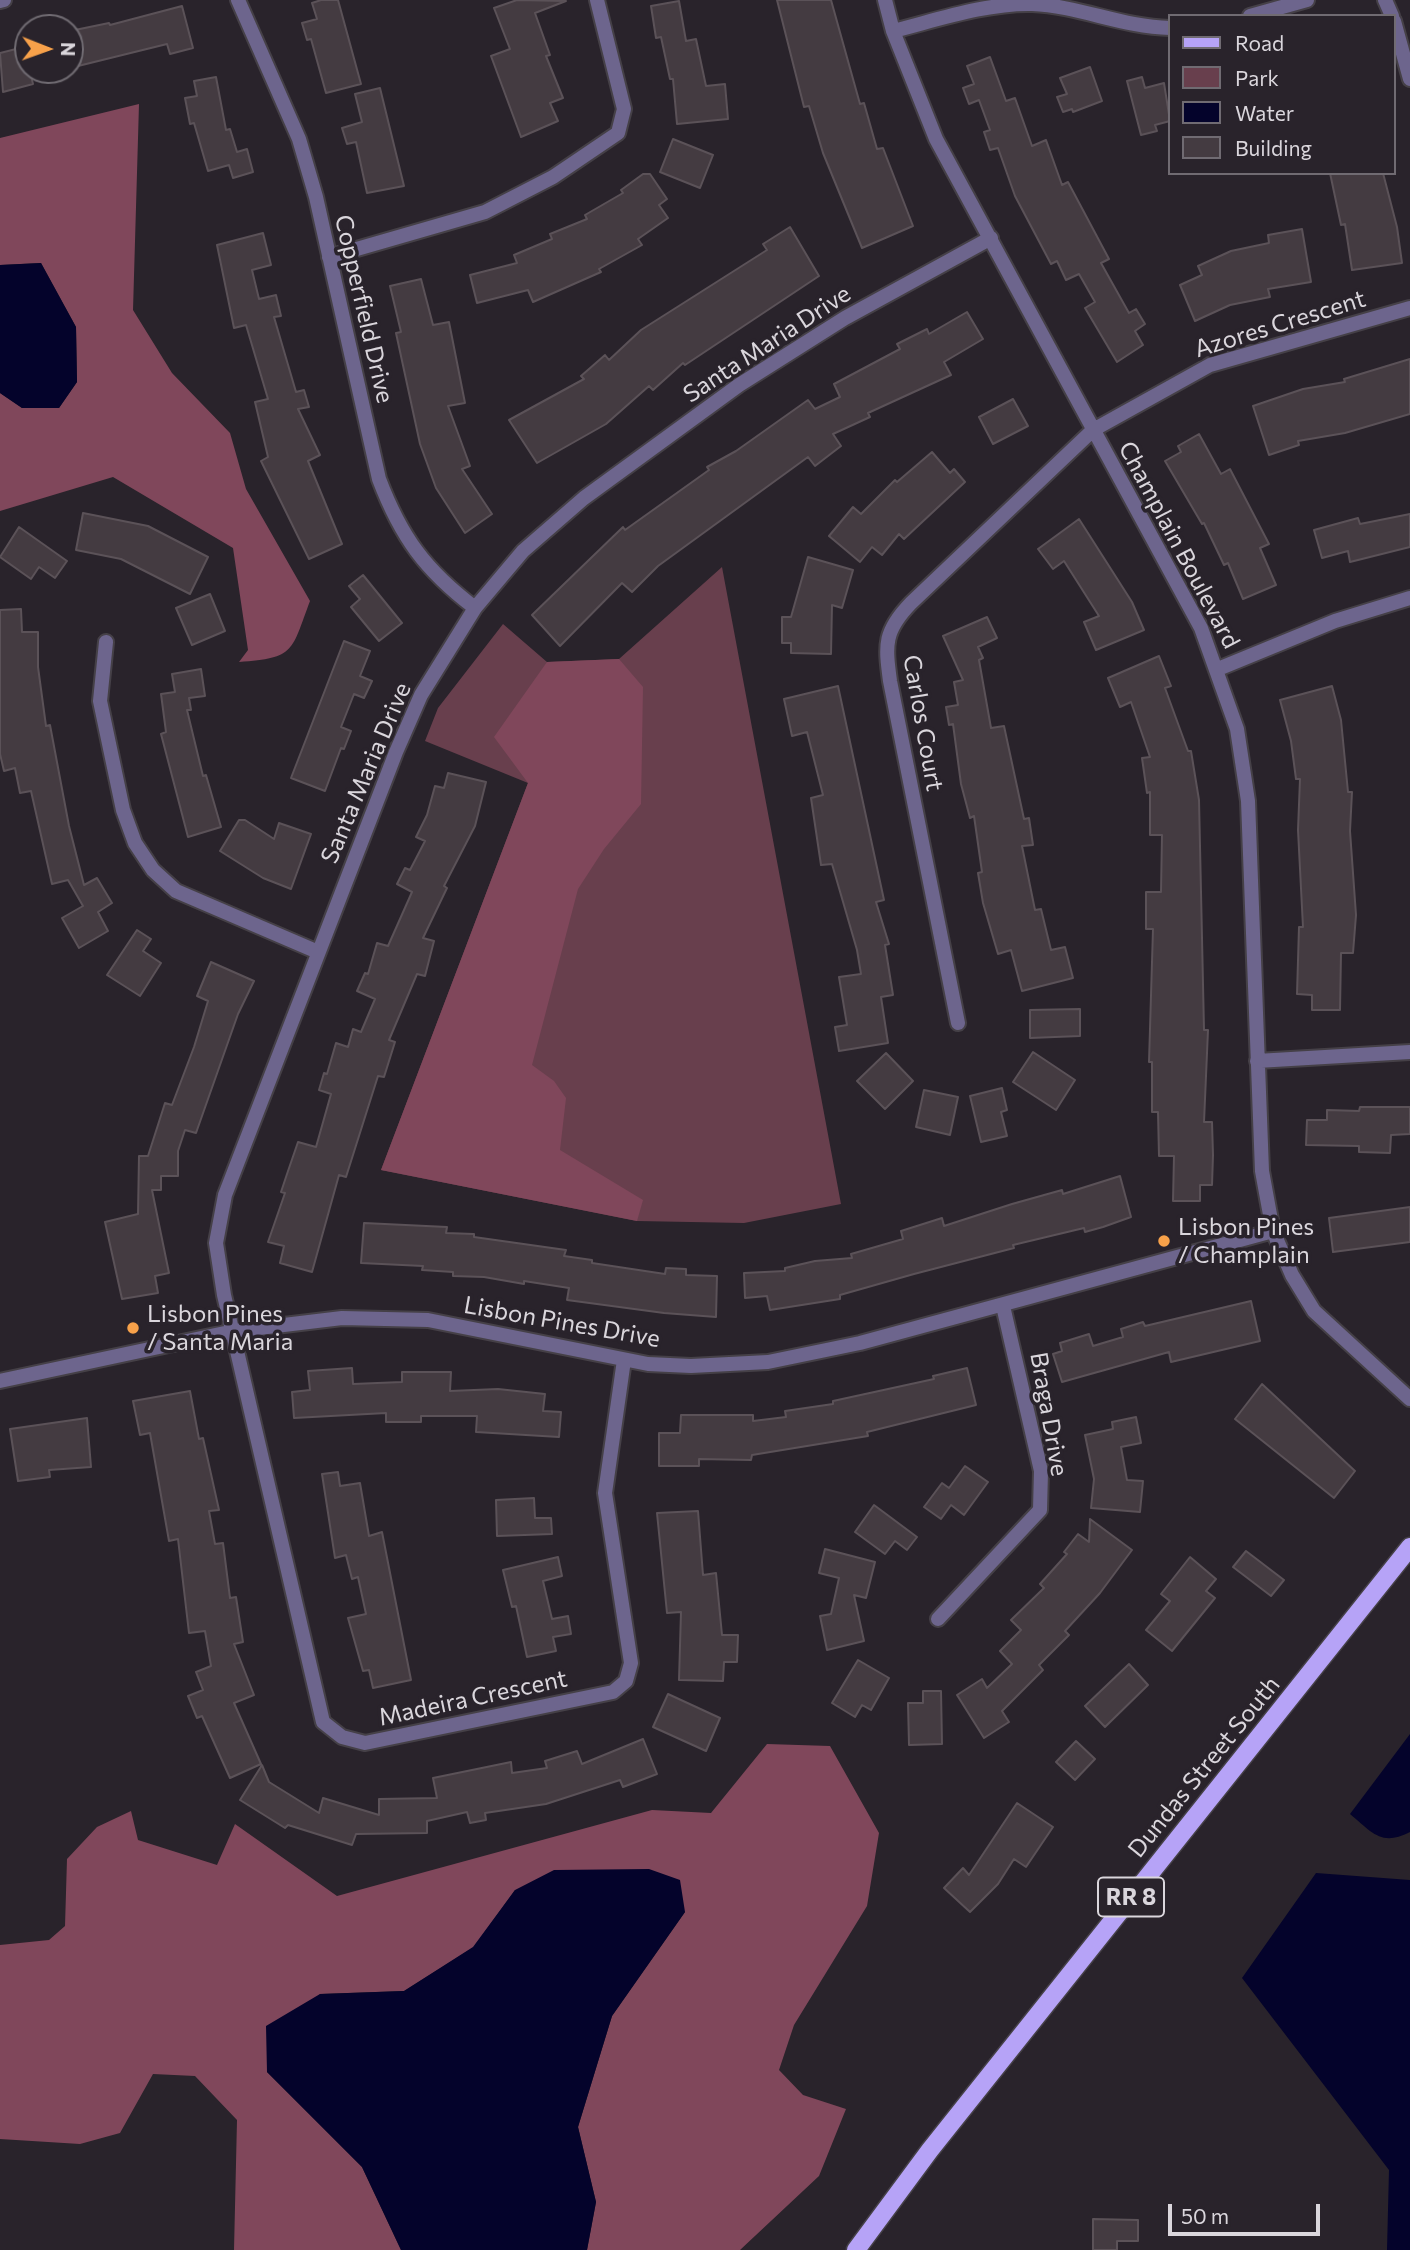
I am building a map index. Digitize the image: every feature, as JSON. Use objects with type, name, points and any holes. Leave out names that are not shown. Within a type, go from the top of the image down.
[{"type":"main road","name":"Dundas Street South","points":[[856,2250],[930,2150],[1410,1547]]},
{"type":"street","name":"Copperfield Drive","points":[[238,0],[299,139],[329,257],[379,479],[396,522],[420,559],[475,608]]},
{"type":"street","points":[[329,257],[485,212],[554,177],[618,133],[624,109],[597,0]]},
{"type":"street","name":"Champlain Boulevard","points":[[885,0],[893,32],[936,139],[1201,628],[1218,669],[1237,729],[1248,801],[1262,1171],[1273,1231],[1292,1275],[1314,1311],[1410,1399]]},
{"type":"street","points":[[1257,14],[1307,0]]},
{"type":"street","points":[[893,32],[991,9],[1031,4],[1072,9],[1116,22],[1168,28]]},
{"type":"street","points":[[1396,28],[1410,79]]},
{"type":"street","name":"Santa Maria Drive","points":[[234,1331],[224,1295],[216,1243],[225,1195],[396,752],[421,695],[475,608],[523,551],[584,498],[739,385],[845,318],[991,238]]},
{"type":"street","name":"Azores Crescent","points":[[1093,430],[1210,365],[1410,308]]},
{"type":"street","name":"Carlos Court","points":[[958,1023],[890,681],[886,644],[889,630],[911,603],[1093,430]]},
{"type":"street","points":[[1218,669],[1335,621],[1410,598]]},
{"type":"street","points":[[106,642],[100,701],[123,810],[135,843],[153,870],[176,891],[318,952]]},
{"type":"street","points":[[1257,1061],[1410,1052]]},
{"type":"street","name":"Lisbon Pines Drive","points":[[0,1381],[234,1331],[342,1318],[428,1320],[624,1360],[691,1366],[768,1362],[860,1343],[1003,1306],[1273,1231]]},
{"type":"street","name":"Braga Drive","points":[[938,1619],[1040,1510],[1041,1471],[1003,1306]]},
{"type":"street","name":"Madeira Crescent","points":[[234,1331],[323,1722],[342,1737],[365,1743],[613,1692],[626,1681],[631,1663],[605,1493],[624,1360]]},
{"type":"green space","points":[[722,567],[841,1204],[744,1223],[637,1221],[381,1170],[528,783],[425,741],[438,708],[503,624],[547,662],[619,659]]},
{"type":"shaded area","points":[[139,104],[133,310],[172,373],[230,433],[246,489],[310,601],[289,649],[271,658],[239,662],[248,650],[233,548],[113,477],[0,511],[0,393],[22,408],[59,408],[77,382],[76,327],[41,263],[0,265],[0,138]]},
{"type":"shaded area","points":[[619,659],[643,687],[641,804],[604,849],[578,889],[532,1065],[554,1081],[566,1098],[560,1150],[643,1200],[637,1221],[381,1170],[528,783],[494,737],[547,662]]},
{"type":"shaded area","points":[[767,1744],[830,1746],[879,1833],[867,1906],[794,2025],[779,2070],[803,2095],[846,2109],[819,2176],[740,2250],[587,2250],[596,2202],[578,2127],[612,2016],[685,1912],[515,1890],[474,1947],[404,1991],[320,1994],[267,2072],[362,2167],[401,2250],[234,2250],[237,2120],[195,2076],[153,2074],[120,2133],[80,2144],[0,2139],[0,1945],[49,1940],[65,1926],[67,1859],[97,1827],[131,1811],[138,1840],[217,1865],[235,1824],[337,1896],[652,1810],[711,1813]]},
{"type":"water","points":[[41,263],[76,327],[77,382],[59,408],[22,408],[0,393],[0,265]]},
{"type":"water","points":[[1410,1734],[1410,1832],[1384,1838],[1371,1832],[1350,1814]]},
{"type":"water","points":[[649,1869],[680,1880],[685,1912],[612,2016],[578,2127],[596,2202],[587,2250],[401,2250],[362,2167],[267,2072],[266,2026],[320,1994],[404,1991],[473,1947],[515,1890],[554,1870]]},
{"type":"water","points":[[1316,1873],[1410,1880],[1410,2250],[1387,2250],[1389,2170],[1242,1978]]},
{"type":"building","points":[[338,0],[361,84],[326,93],[311,39],[307,40],[302,23],[317,19],[312,3]]},
{"type":"building","points":[[517,0],[566,1],[535,13],[550,55],[546,56],[563,98],[550,103],[558,121],[521,137],[491,56],[510,49],[494,8]]},
{"type":"building","points":[[777,0],[831,0],[860,104],[864,103],[877,149],[883,148],[913,226],[862,248],[823,153],[809,106],[804,107]]},
{"type":"building","points":[[679,1],[686,41],[696,39],[706,86],[725,84],[728,119],[677,124],[673,79],[670,79],[661,37],[656,38],[651,6]]},
{"type":"building","points":[[182,6],[193,48],[170,54],[167,44],[84,65],[84,28],[109,23],[110,25]]},
{"type":"building","points":[[14,50],[14,84],[33,84],[3,92],[0,53]]},
{"type":"building","points":[[990,57],[1006,101],[1015,98],[1032,146],[1046,140],[1062,185],[1068,182],[1109,259],[1101,263],[1129,313],[1136,309],[1145,324],[1135,331],[1143,345],[1117,362],[1085,308],[1095,302],[1079,274],[1066,280],[1057,261],[1051,264],[1015,196],[998,148],[990,150],[984,132],[990,130],[979,100],[969,104],[963,88],[974,84],[967,66]]},
{"type":"building","points":[[1090,67],[1102,101],[1073,112],[1072,109],[1063,112],[1057,97],[1067,94],[1060,78]]},
{"type":"building","points":[[216,77],[226,130],[230,129],[237,152],[247,149],[253,172],[233,178],[229,165],[208,171],[194,123],[190,124],[185,98],[197,96],[194,81]]},
{"type":"building","points":[[1142,77],[1145,88],[1164,83],[1168,122],[1155,125],[1157,131],[1141,135],[1127,81]]},
{"type":"building","points":[[380,88],[404,186],[367,193],[356,142],[347,144],[342,128],[362,122],[355,94]]},
{"type":"building","points":[[673,139],[713,155],[700,188],[660,172]]},
{"type":"building","points":[[643,174],[650,174],[667,199],[659,205],[668,218],[638,239],[642,245],[599,269],[601,272],[533,302],[528,290],[477,303],[470,275],[517,263],[514,255],[552,239],[550,234],[587,219],[585,215],[623,193],[621,190]]},
{"type":"building","points":[[1330,175],[1384,175],[1397,227],[1402,263],[1352,270],[1345,224],[1341,225]]},
{"type":"building","points":[[790,227],[819,276],[685,365],[683,363],[653,390],[649,386],[606,424],[537,463],[509,420],[584,379],[581,376],[605,355],[609,360],[641,330],[767,250],[763,244]]},
{"type":"building","points":[[1302,229],[1311,282],[1268,289],[1270,297],[1230,305],[1195,321],[1180,285],[1202,275],[1198,266],[1231,251],[1269,243],[1268,235]]},
{"type":"building","points":[[263,233],[271,265],[252,270],[259,299],[276,295],[281,316],[274,317],[296,392],[304,390],[309,407],[298,409],[320,455],[308,461],[342,544],[309,559],[261,461],[268,457],[255,402],[268,399],[246,325],[234,328],[217,245]]},
{"type":"building","points":[[421,279],[433,325],[449,322],[465,403],[448,406],[470,466],[462,469],[492,514],[465,533],[436,488],[420,444],[396,333],[401,332],[390,286]]},
{"type":"building","points":[[967,312],[983,339],[944,362],[951,375],[868,413],[870,417],[833,434],[841,446],[815,466],[808,457],[658,566],[632,592],[622,583],[560,646],[532,615],[623,527],[625,530],[709,470],[707,467],[736,451],[808,400],[815,409],[840,397],[834,384],[900,349],[897,344],[927,329],[929,334]]},
{"type":"building","points":[[1410,359],[1410,414],[1345,433],[1298,441],[1299,445],[1269,455],[1253,406],[1303,389],[1345,382],[1344,379]]},
{"type":"building","points":[[1013,399],[1028,426],[993,444],[979,417]]},
{"type":"building","points":[[1199,434],[1221,474],[1230,469],[1269,544],[1260,548],[1276,585],[1243,599],[1228,563],[1224,565],[1204,523],[1202,524],[1165,461],[1181,452],[1178,446]]},
{"type":"building","points":[[932,452],[950,473],[954,469],[965,482],[904,539],[899,534],[882,555],[872,547],[860,562],[829,536],[853,507],[861,514],[895,480],[897,482]]},
{"type":"building","points":[[83,513],[148,526],[208,557],[190,594],[121,559],[76,550]]},
{"type":"building","points":[[1410,514],[1410,547],[1350,562],[1348,551],[1322,558],[1314,530],[1358,518],[1360,524]]},
{"type":"building","points":[[1079,519],[1132,602],[1144,630],[1096,650],[1084,622],[1099,616],[1064,561],[1053,569],[1038,549]]},
{"type":"building","points":[[19,527],[67,561],[55,578],[39,567],[31,579],[0,557]]},
{"type":"building","points":[[808,557],[853,570],[842,608],[832,605],[831,654],[791,653],[791,643],[782,643],[782,617],[791,617]]},
{"type":"building","points":[[363,575],[402,623],[379,641],[351,607],[360,599],[349,586]]},
{"type":"building","points":[[210,594],[225,631],[192,645],[176,608]]},
{"type":"building","points":[[21,609],[22,632],[38,632],[38,667],[46,726],[50,725],[69,826],[84,885],[97,878],[112,903],[98,912],[108,931],[79,948],[62,918],[83,906],[68,880],[52,884],[31,791],[20,793],[15,768],[4,771],[0,754],[0,610]]},
{"type":"building","points":[[987,617],[997,638],[978,647],[983,658],[979,660],[991,728],[1004,726],[1024,819],[1029,818],[1033,845],[1022,846],[1035,910],[1041,909],[1051,950],[1065,947],[1073,978],[1022,991],[1011,950],[998,954],[983,903],[978,873],[982,872],[974,816],[970,818],[961,784],[953,724],[949,725],[946,707],[958,705],[954,682],[963,680],[943,636]]},
{"type":"building","points":[[344,641],[370,651],[360,676],[372,681],[364,698],[354,694],[341,727],[351,731],[344,749],[341,748],[325,791],[291,778]]},
{"type":"building","points":[[1159,656],[1171,686],[1165,688],[1188,751],[1191,751],[1199,800],[1204,1030],[1208,1030],[1204,1122],[1212,1122],[1213,1155],[1212,1185],[1200,1185],[1200,1201],[1173,1201],[1174,1156],[1159,1156],[1158,1112],[1152,1112],[1152,1062],[1149,1062],[1153,929],[1146,929],[1146,892],[1161,892],[1162,835],[1150,835],[1150,792],[1147,793],[1142,758],[1150,757],[1131,702],[1120,707],[1108,678]]},
{"type":"building","points":[[201,669],[205,696],[189,698],[191,710],[187,710],[203,776],[206,775],[221,827],[188,837],[161,734],[166,732],[161,694],[175,692],[172,674]]},
{"type":"building","points":[[838,686],[884,900],[876,902],[889,944],[885,945],[893,995],[881,997],[888,1043],[839,1051],[835,1027],[847,1025],[839,977],[861,974],[857,950],[832,864],[821,865],[811,798],[823,795],[807,732],[792,736],[784,699]]},
{"type":"building","points":[[1332,686],[1341,720],[1348,792],[1352,792],[1350,831],[1356,915],[1353,953],[1341,953],[1340,1010],[1312,1010],[1312,995],[1297,994],[1299,927],[1303,927],[1298,830],[1300,779],[1296,779],[1291,741],[1280,700]]},
{"type":"building","points":[[448,773],[486,782],[475,826],[444,886],[447,888],[423,938],[434,941],[425,976],[417,974],[389,1040],[395,1042],[384,1077],[378,1076],[346,1177],[339,1175],[312,1272],[280,1263],[284,1246],[268,1242],[285,1193],[281,1192],[287,1174],[298,1142],[316,1147],[331,1094],[319,1090],[324,1073],[327,1074],[336,1043],[348,1047],[353,1029],[361,1032],[375,999],[357,991],[365,973],[368,974],[377,943],[388,946],[412,892],[397,884],[405,868],[410,870],[425,841],[416,837],[427,815],[435,786],[444,788]]},
{"type":"building","points":[[239,820],[245,820],[274,839],[279,823],[311,834],[291,889],[263,878],[220,851]]},
{"type":"building","points":[[137,930],[151,939],[143,951],[161,963],[140,996],[107,975]]},
{"type":"building","points":[[211,962],[254,981],[238,1014],[196,1133],[185,1130],[178,1151],[178,1176],[161,1176],[161,1190],[152,1190],[169,1273],[155,1276],[158,1293],[122,1299],[105,1222],[138,1214],[139,1156],[148,1156],[165,1103],[172,1105],[194,1047],[208,1001],[197,996]]},
{"type":"building","points":[[1080,1009],[1080,1036],[1030,1038],[1030,1010]]},
{"type":"building","points":[[1033,1052],[1075,1080],[1056,1110],[1013,1082]]},
{"type":"building","points":[[886,1053],[913,1081],[885,1109],[857,1081]]},
{"type":"building","points":[[1002,1088],[1007,1110],[1001,1112],[1007,1136],[981,1142],[970,1096]]},
{"type":"building","points":[[924,1090],[958,1097],[950,1135],[916,1127]]},
{"type":"building","points":[[1360,1107],[1410,1107],[1410,1134],[1391,1135],[1390,1153],[1359,1152],[1359,1146],[1306,1145],[1307,1120],[1327,1120],[1327,1110],[1359,1111]]},
{"type":"building","points":[[1120,1176],[1131,1217],[1103,1227],[1085,1232],[1084,1228],[1013,1245],[1014,1248],[840,1295],[840,1299],[770,1310],[767,1296],[745,1298],[744,1273],[785,1271],[785,1268],[815,1261],[852,1258],[851,1254],[903,1239],[901,1231],[942,1218],[944,1226],[1012,1204],[1062,1190],[1063,1194]]},
{"type":"building","points":[[1410,1207],[1410,1242],[1333,1252],[1329,1218]]},
{"type":"building","points":[[364,1223],[447,1227],[446,1233],[474,1234],[474,1237],[566,1250],[564,1256],[592,1260],[592,1263],[665,1274],[666,1268],[686,1269],[686,1275],[717,1276],[716,1317],[567,1300],[569,1288],[524,1281],[524,1284],[484,1277],[453,1276],[453,1272],[422,1270],[423,1266],[361,1263]]},
{"type":"building","points":[[1251,1301],[1260,1341],[1171,1362],[1169,1352],[1062,1382],[1053,1354],[1062,1351],[1060,1343],[1089,1334],[1093,1346],[1123,1337],[1121,1329],[1143,1322],[1145,1326]]},
{"type":"building","points":[[352,1368],[353,1384],[402,1382],[402,1372],[451,1372],[450,1391],[498,1389],[545,1394],[543,1411],[561,1412],[559,1437],[476,1432],[477,1416],[421,1416],[421,1422],[386,1422],[386,1413],[294,1418],[292,1392],[310,1390],[308,1371]]},
{"type":"building","points":[[967,1368],[976,1405],[867,1432],[868,1436],[752,1455],[751,1460],[699,1459],[699,1466],[659,1466],[659,1433],[680,1433],[681,1415],[753,1415],[753,1421],[786,1417],[785,1411],[833,1404],[833,1401],[934,1379],[933,1376]]},
{"type":"building","points":[[1262,1384],[1355,1471],[1334,1498],[1235,1419]]},
{"type":"building","points":[[190,1391],[199,1439],[203,1438],[219,1510],[209,1511],[215,1544],[223,1543],[230,1598],[236,1597],[243,1642],[234,1644],[254,1695],[234,1703],[261,1764],[230,1778],[202,1716],[197,1718],[188,1696],[203,1690],[196,1672],[211,1666],[205,1631],[189,1633],[178,1539],[169,1541],[150,1433],[140,1435],[133,1401]]},
{"type":"building","points":[[1136,1417],[1141,1443],[1121,1447],[1127,1480],[1143,1481],[1140,1512],[1091,1508],[1094,1479],[1085,1435],[1113,1429],[1112,1422]]},
{"type":"building","points":[[87,1418],[91,1467],[49,1470],[50,1477],[18,1481],[10,1429]]},
{"type":"building","points":[[965,1466],[988,1482],[964,1515],[951,1505],[941,1519],[924,1507],[942,1483],[949,1488]]},
{"type":"building","points":[[338,1472],[340,1486],[360,1483],[369,1536],[382,1532],[411,1680],[373,1688],[369,1670],[363,1671],[348,1618],[366,1614],[358,1577],[352,1579],[346,1555],[335,1558],[322,1474]]},
{"type":"building","points":[[534,1498],[535,1518],[551,1518],[552,1534],[497,1536],[496,1500]]},
{"type":"building","points":[[874,1505],[917,1537],[907,1550],[895,1541],[885,1554],[855,1532]]},
{"type":"building","points":[[698,1511],[703,1575],[716,1573],[722,1635],[738,1635],[737,1662],[724,1662],[723,1681],[679,1680],[681,1612],[667,1613],[657,1513]]},
{"type":"building","points":[[1090,1519],[1132,1550],[1100,1593],[1065,1631],[1069,1635],[1039,1665],[1043,1670],[1002,1711],[1009,1722],[984,1738],[957,1695],[982,1679],[987,1688],[1012,1664],[1000,1651],[1021,1630],[1011,1620],[1044,1588],[1040,1584],[1067,1554],[1064,1552],[1078,1534],[1089,1542]]},
{"type":"building","points":[[825,1549],[875,1562],[866,1598],[854,1595],[864,1641],[827,1650],[820,1616],[831,1614],[839,1578],[819,1573]]},
{"type":"building","points":[[1246,1551],[1284,1580],[1271,1596],[1233,1567]]},
{"type":"building","points":[[558,1557],[562,1576],[543,1581],[552,1619],[568,1616],[571,1634],[553,1637],[556,1651],[527,1657],[516,1606],[512,1607],[503,1570]]},
{"type":"building","points":[[1190,1557],[1216,1579],[1206,1591],[1215,1598],[1172,1651],[1146,1630],[1170,1601],[1161,1594]]},
{"type":"building","points":[[858,1660],[889,1678],[871,1710],[862,1705],[855,1717],[832,1703]]},
{"type":"building","points":[[1129,1664],[1148,1685],[1105,1727],[1085,1706]]},
{"type":"building","points":[[923,1691],[941,1691],[942,1744],[909,1745],[908,1703],[923,1703]]},
{"type":"building","points":[[668,1694],[720,1718],[706,1751],[653,1727]]},
{"type":"building","points":[[643,1739],[657,1774],[623,1787],[620,1780],[546,1804],[485,1813],[486,1820],[470,1823],[467,1812],[427,1821],[427,1833],[356,1834],[352,1845],[288,1825],[285,1828],[240,1800],[262,1765],[269,1782],[319,1813],[323,1798],[379,1815],[379,1799],[437,1798],[433,1778],[511,1762],[512,1773],[547,1768],[545,1761],[577,1751],[582,1764]]},
{"type":"building","points":[[1076,1741],[1095,1759],[1075,1780],[1056,1762]]},
{"type":"building","points":[[1017,1803],[1053,1827],[1026,1867],[1014,1859],[998,1884],[970,1912],[944,1888],[963,1868],[969,1875]]},
{"type":"building","points":[[1093,2219],[1138,2220],[1138,2241],[1117,2241],[1117,2250],[1093,2250]]},
{"type":"place","name":"Lisbon Pines / Champlain","points":[[1164,1241]]},
{"type":"place","name":"Lisbon Pines / Santa Maria","points":[[133,1328]]}]
